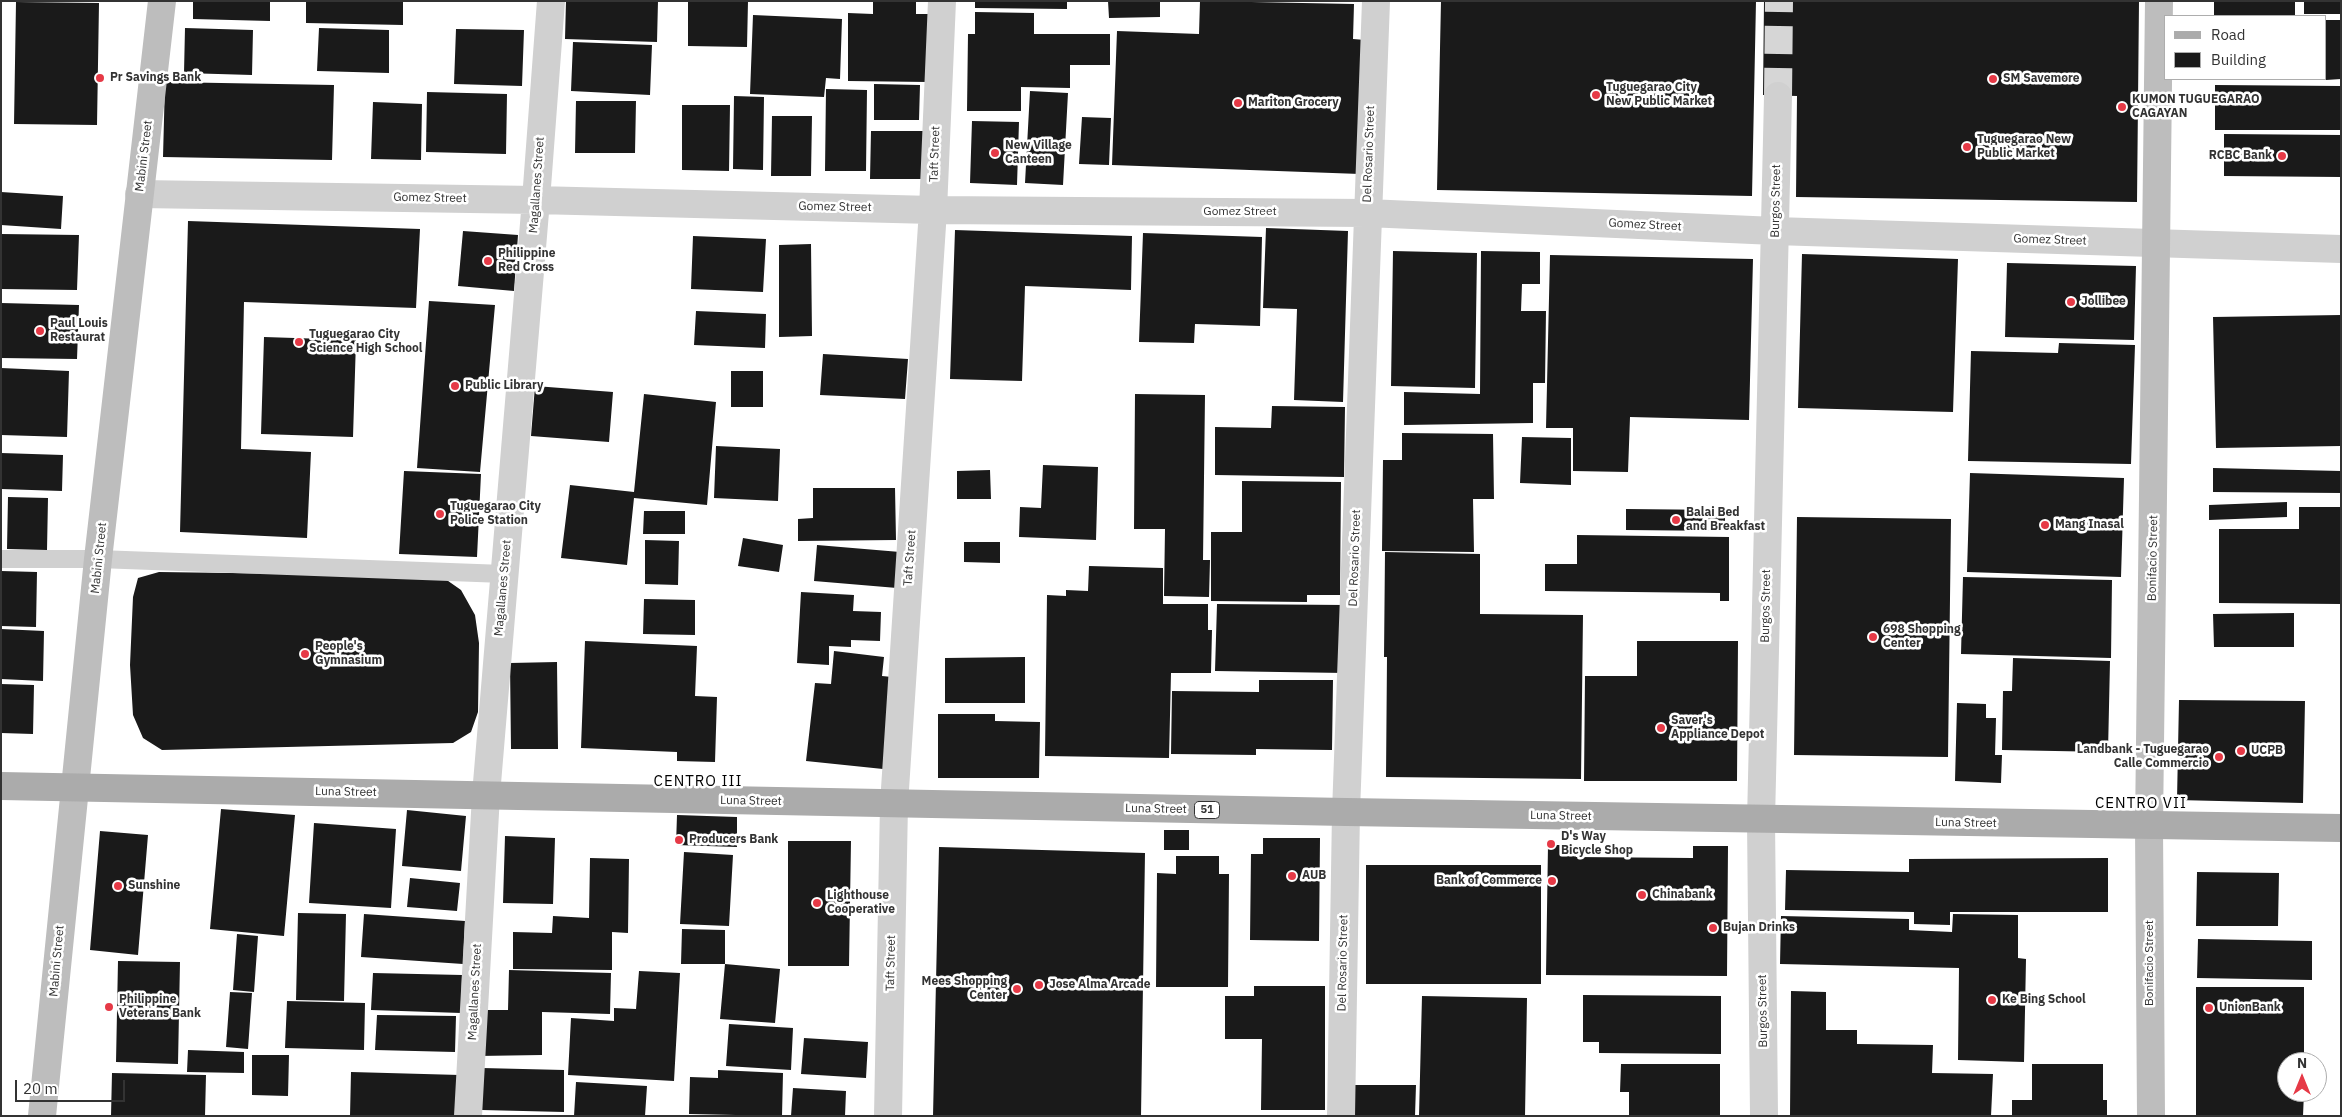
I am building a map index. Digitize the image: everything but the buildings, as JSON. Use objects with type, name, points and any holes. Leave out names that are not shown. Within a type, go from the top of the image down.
[{"type":"main road","name":"Luna Street","points":[[1,786],[1761,820],[2341,828]]},
{"type":"street","name":"Mabini Street","points":[[42,1116],[98,559],[162,1]]},
{"type":"street","name":"Magallanes Street","points":[[468,1116],[486,795],[551,1]]},
{"type":"street","name":"Taft Street","points":[[888,1116],[894,804],[933,210],[942,1]]},
{"type":"street","name":"Del Rosario Street","points":[[1341,1116],[1346,812],[1376,1]]},
{"type":"street","name":"Bonifacio Street","points":[[2151,1116],[2150,826],[2159,1]]},
{"type":"street","name":"Burgos Street","points":[[1764,1116],[1761,820],[1778,96]]},
{"type":"street","name":"Gomez Street","points":[[139,194],[536,200],[933,210],[1367,213],[1775,231],[2341,249]]},
{"type":"lane","points":[[1,559],[98,559],[504,574]]},
{"type":"tunnel","points":[[1778,96],[1779,1]]},
{"type":"place","name":"Pr Savings Bank","points":[[100,78]]},
{"type":"place","name":"SM Savemore","points":[[1993,79]]},
{"type":"place","name":"Tuguegarao City New Public Market","points":[[1596,95]]},
{"type":"place","name":"Mariton Grocery","points":[[1238,103]]},
{"type":"place","name":"KUMON TUGUEGARAO CAGAYAN","points":[[2122,107]]},
{"type":"place","name":"Tuguegarao New Public Market","points":[[1967,147]]},
{"type":"place","name":"New Village Canteen","points":[[995,153]]},
{"type":"place","name":"RCBC Bank","points":[[2282,156]]},
{"type":"place","name":"Philippine Red Cross","points":[[488,261]]},
{"type":"place","name":"Jollibee","points":[[2071,302]]},
{"type":"place","name":"Paul Louis Restaurat","points":[[40,331]]},
{"type":"place","name":"Tuguegarao City Science High School","points":[[299,342]]},
{"type":"place","name":"Public Library","points":[[455,386]]},
{"type":"place","name":"Tuguegarao City Police Station","points":[[440,514]]},
{"type":"place","name":"Balai Bed and Breakfast","points":[[1676,520]]},
{"type":"place","name":"Mang Inasal","points":[[2045,525]]},
{"type":"place","name":"698 Shopping Center","points":[[1873,637]]},
{"type":"place","name":"People's Gymnasium","points":[[305,654]]},
{"type":"place","name":"Saver's Appliance Depot","points":[[1661,728]]},
{"type":"place","name":"UCPB","points":[[2241,751]]},
{"type":"place","name":"Landbank - Tuguegarao Calle Commercio","points":[[2219,757]]},
{"type":"place","name":"Producers Bank","points":[[679,840]]},
{"type":"place","name":"D's Way Bicycle Shop","points":[[1551,844]]},
{"type":"place","name":"AUB","points":[[1292,876]]},
{"type":"place","name":"Bank of Commerce","points":[[1552,881]]},
{"type":"place","name":"Sunshine","points":[[118,886]]},
{"type":"place","name":"Chinabank","points":[[1642,895]]},
{"type":"place","name":"Lighthouse Cooperative","points":[[817,903]]},
{"type":"place","name":"Bujan Drinks","points":[[1713,928]]},
{"type":"place","name":"Jose Alma Arcade","points":[[1039,985]]},
{"type":"place","name":"Mees Shopping Center","points":[[1017,989]]},
{"type":"place","name":"Ke Bing School","points":[[1992,1000]]},
{"type":"place","name":"Philippine Veterans Bank","points":[[109,1007]]},
{"type":"place","name":"UnionBank","points":[[2209,1008]]},
{"type":"district","name":"CENTRO III","points":[[698,782]]},
{"type":"district","name":"CENTRO VII","points":[[2141,804]]}]
